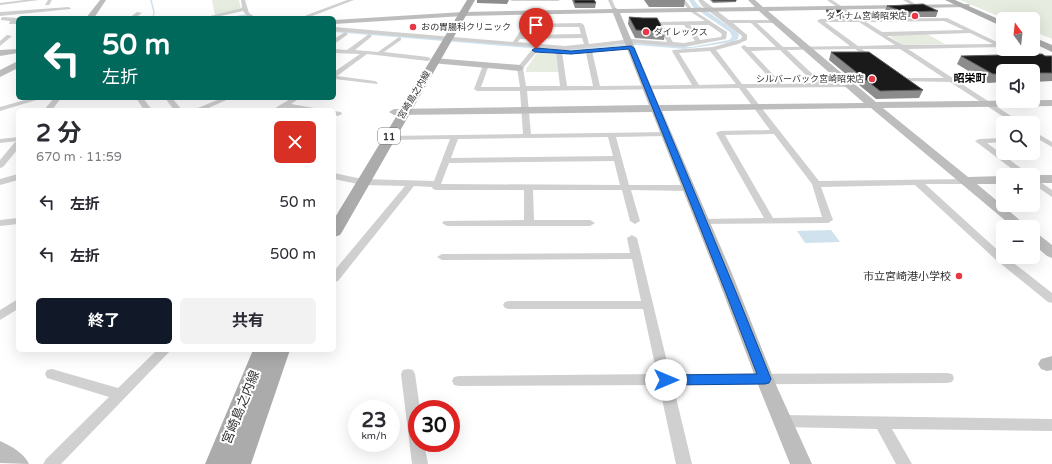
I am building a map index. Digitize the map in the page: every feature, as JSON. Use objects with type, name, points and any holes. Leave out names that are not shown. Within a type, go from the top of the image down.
[{"type":"main road","name":"宮崎島之内線","points":[[460,13],[464,0]]},
{"type":"main road","name":"宮崎島之内線","points":[[336,228],[357,181],[460,13],[471,0]]},
{"type":"main road","points":[[949,0],[996,18]]},
{"type":"main road","points":[[961,4],[990,18],[991,21],[996,23]]},
{"type":"main road","points":[[1040,37],[1052,42]]},
{"type":"main road","points":[[1040,41],[1052,45]]},
{"type":"main road","points":[[1040,43],[1052,49]]},
{"type":"main road","name":"宮崎島之内線","points":[[341,196],[357,181],[389,138],[399,112]]},
{"type":"main road","name":"宮崎島之内線","points":[[217,464],[262,352]]},
{"type":"main road","name":"宮崎島之内線","points":[[239,464],[279,352]]},
{"type":"street","points":[[0,4],[37,0]]},
{"type":"street","points":[[91,16],[103,0]]},
{"type":"street","points":[[226,16],[248,14],[243,0]]},
{"type":"street","points":[[308,16],[352,0]]},
{"type":"street","points":[[512,0],[558,0]]},
{"type":"street","points":[[541,0],[546,25]]},
{"type":"street","points":[[610,0],[630,44],[646,87],[723,271],[765,379],[801,464]]},
{"type":"street","points":[[336,29],[444,40],[514,44],[559,52],[630,44],[684,45],[724,38],[725,33],[693,10],[682,0]]},
{"type":"street","points":[[630,44],[675,51],[711,48],[740,43],[744,40],[745,36],[728,22],[709,10],[700,0]]},
{"type":"street","points":[[752,0],[874,106],[1012,220]]},
{"type":"street","points":[[829,0],[1007,116]]},
{"type":"street","points":[[905,0],[915,5]]},
{"type":"street","points":[[336,21],[460,13],[709,10],[961,4]]},
{"type":"street","points":[[841,7],[961,4]]},
{"type":"street","points":[[0,14],[69,8]]},
{"type":"street","points":[[135,16],[139,13]]},
{"type":"street","points":[[0,20],[15,19],[11,22],[16,22]]},
{"type":"street","points":[[746,49],[780,48],[807,48],[855,47],[900,46],[1001,46],[945,19],[820,21],[855,47],[878,64]]},
{"type":"street","points":[[752,21],[820,85]]},
{"type":"street","points":[[728,22],[776,21]]},
{"type":"street","points":[[671,44],[659,23],[710,23]]},
{"type":"street","points":[[686,23],[699,43]]},
{"type":"street","points":[[514,44],[528,25],[581,25],[597,88]]},
{"type":"street","points":[[881,34],[972,32]]},
{"type":"street","points":[[336,41],[345,34]]},
{"type":"street","points":[[0,44],[9,36]]},
{"type":"street","points":[[348,52],[369,36]]},
{"type":"street","points":[[519,37],[584,36]]},
{"type":"street","points":[[378,54],[399,39]]},
{"type":"street","points":[[740,43],[780,85]]},
{"type":"street","points":[[520,68],[536,49],[588,48]]},
{"type":"street","points":[[702,222],[828,220],[816,184],[711,48]]},
{"type":"street","points":[[0,52],[16,50]]},
{"type":"street","points":[[336,51],[366,52],[431,60],[520,68]]},
{"type":"street","points":[[675,51],[697,87]]},
{"type":"street","points":[[336,74],[366,52]]},
{"type":"street","points":[[559,52],[564,88]]},
{"type":"street","points":[[0,74],[16,65]]},
{"type":"street","points":[[486,65],[477,90],[850,85]]},
{"type":"street","points":[[520,68],[524,89],[524,111],[528,136]]},
{"type":"street","points":[[889,72],[901,80],[951,80]]},
{"type":"street","points":[[336,76],[375,83]]},
{"type":"street","points":[[0,109],[33,100]]},
{"type":"street","points":[[50,108],[56,100]]},
{"type":"street","points":[[170,100],[176,108]]},
{"type":"street","points":[[206,108],[213,100]]},
{"type":"street","points":[[280,108],[294,100]]},
{"type":"street","points":[[399,112],[1052,104]]},
{"type":"street","points":[[284,106],[299,108]]},
{"type":"street","points":[[770,221],[720,133],[775,132]]},
{"type":"street","points":[[389,138],[666,134]]},
{"type":"street","points":[[611,135],[634,221]]},
{"type":"street","points":[[454,137],[436,188],[688,188]]},
{"type":"street","points":[[0,141],[16,139]]},
{"type":"street","points":[[1042,139],[1052,139]]},
{"type":"street","points":[[1042,139],[1052,145]]},
{"type":"street","points":[[996,140],[980,141],[996,153]]},
{"type":"street","points":[[0,165],[16,146]]},
{"type":"street","points":[[0,156],[10,154]]},
{"type":"street","points":[[445,161],[617,158]]},
{"type":"street","points":[[1006,160],[1017,168]]},
{"type":"street","points":[[0,182],[14,178]]},
{"type":"street","points":[[0,191],[14,178]]},
{"type":"street","points":[[336,178],[357,181],[437,184]]},
{"type":"street","points":[[1040,180],[1052,179]]},
{"type":"street","points":[[816,184],[996,180]]},
{"type":"street","points":[[917,182],[999,257],[1052,299]]},
{"type":"street","points":[[336,276],[411,184]]},
{"type":"street","points":[[1040,185],[1052,194]]},
{"type":"street","points":[[528,188],[529,223]]},
{"type":"street","points":[[0,223],[16,221]]},
{"type":"street","points":[[447,223],[590,222]]},
{"type":"street","points":[[632,238],[666,380],[684,464]]},
{"type":"street","points":[[1040,243],[1052,253]]},
{"type":"street","points":[[442,257],[636,256]]},
{"type":"street","points":[[0,316],[16,304]]},
{"type":"street","points":[[509,305],[648,305]]},
{"type":"street","points":[[51,464],[163,352]]},
{"type":"street","points":[[52,374],[120,394]]},
{"type":"street","points":[[408,374],[411,400]]},
{"type":"street","points":[[460,381],[947,378]]},
{"type":"street","points":[[783,421],[1052,425]]},
{"type":"street","points":[[881,422],[904,464]]},
{"type":"street","points":[[0,451],[18,464]]},
{"type":"street","points":[[418,452],[420,464]]},
{"type":"shaded area","points":[[212,0],[239,0],[241,9],[215,15]]},
{"type":"shaded area","points":[[960,0],[1052,0],[1052,39],[1040,34],[1040,12],[996,12],[996,15]]},
{"type":"shaded area","points":[[927,34],[945,44],[903,45],[888,35]]},
{"type":"shaded area","points":[[537,53],[556,54],[559,72],[526,72],[526,69]]},
{"type":"water","points":[[689,0],[694,0],[698,5],[737,32],[739,35],[738,39],[732,42],[685,49],[636,45],[565,51],[336,32],[336,30],[566,49],[635,43],[691,47],[729,40],[732,37],[730,32],[693,7]]},
{"type":"water","points":[[831,230],[840,242],[805,243],[797,231]]},
{"type":"building","points":[[574,0],[594,0],[596,3],[575,3]]},
{"type":"building","points":[[712,0],[736,0],[736,1],[713,1]]},
{"type":"building","points":[[923,4],[938,11],[904,12],[887,6]]},
{"type":"building","points":[[826,10],[841,10],[850,16],[835,16]]},
{"type":"building","points":[[629,17],[657,18],[665,32],[636,30]]},
{"type":"building","points":[[831,52],[869,52],[923,90],[880,91]]},
{"type":"building","points":[[1040,54],[1052,56],[1052,73],[1040,73],[1040,64],[996,64],[996,74],[993,74],[961,56],[1040,56]]},
{"type":"waterway","points":[[151,0],[154,12],[153,16]]},
{"type":"waterway","points":[[240,16],[250,16]]},
{"type":"place","name":"ダイナム宮崎昭栄店","points":[[915,16]]},
{"type":"place","name":"おの胃腸科クリニック","points":[[413,27]]},
{"type":"place","name":"ダイレックス","points":[[646,32]]},
{"type":"place","name":"シルバーバック宮崎昭栄店","points":[[872,79]]},
{"type":"place","name":"市立宮崎港小学校","points":[[959,276]]},
{"type":"district","name":"昭栄町","points":[[970,78]]},
{"type":"route","points":[[536,49],[535,50],[571,52],[631,48],[723,271],[765,379],[666,380]]}]
